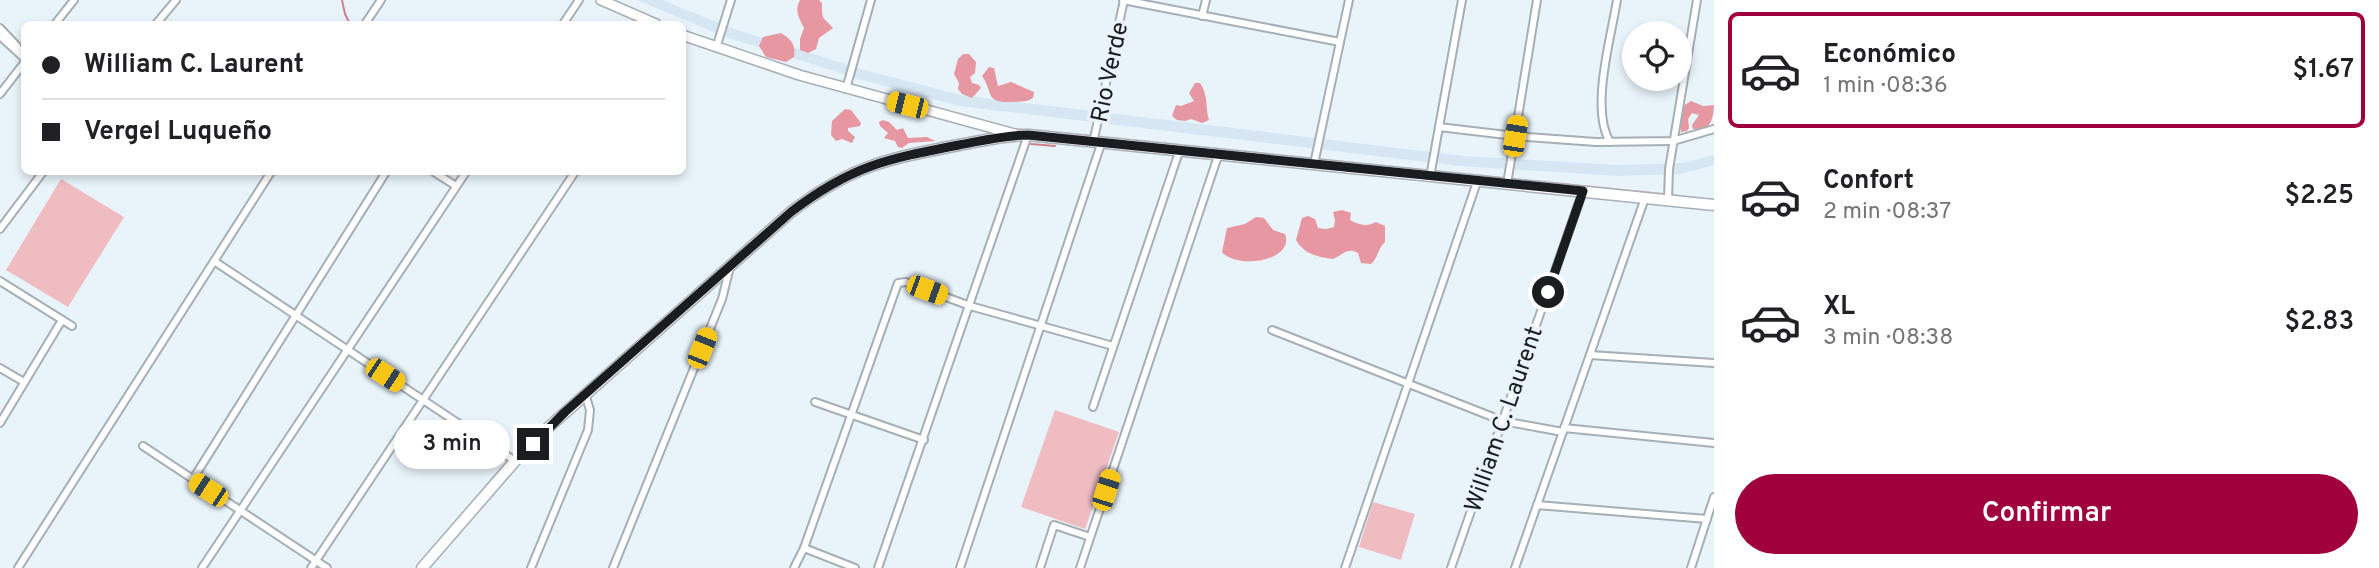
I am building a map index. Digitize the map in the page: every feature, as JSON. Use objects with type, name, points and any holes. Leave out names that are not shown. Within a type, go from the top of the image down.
[{"type":"main road","points":[[601,0],[649,21]]},
{"type":"main road","points":[[686,37],[846,89],[1023,135],[1714,205]]},
{"type":"main road","points":[[422,568],[515,461],[585,394],[820,190],[850,173],[892,158],[1023,135]]},
{"type":"street","points":[[57,21],[74,0]]},
{"type":"street","points":[[158,21],[176,0]]},
{"type":"street","points":[[367,21],[381,0]]},
{"type":"street","points":[[565,21],[579,0]]},
{"type":"street","points":[[716,48],[731,0]]},
{"type":"street","points":[[846,89],[871,0]]},
{"type":"street","points":[[1123,0],[1340,42]]},
{"type":"street","name":"Rio Verde","points":[[960,568],[1042,326],[1097,144],[1123,0]]},
{"type":"street","points":[[1202,16],[1206,0]]},
{"type":"street","points":[[1314,164],[1349,0]]},
{"type":"street","points":[[1430,177],[1462,0]]},
{"type":"street","points":[[1507,184],[1537,0]]},
{"type":"street","points":[[1610,142],[1602,124],[1601,99],[1617,0]]},
{"type":"street","points":[[1668,200],[1673,141],[1697,0]]},
{"type":"street","points":[[0,28],[18,46],[21,53]]},
{"type":"street","points":[[0,36],[21,56]]},
{"type":"street","points":[[0,94],[21,61]]},
{"type":"street","points":[[1439,127],[1515,136],[1610,142],[1673,141],[1714,129]]},
{"type":"street","points":[[878,568],[970,306],[1023,135]]},
{"type":"street","points":[[1093,407],[1179,152]]},
{"type":"street","points":[[1080,568],[1218,156]]},
{"type":"street","points":[[0,229],[41,175]]},
{"type":"street","points":[[18,568],[269,175]]},
{"type":"street","points":[[193,479],[384,175]]},
{"type":"street","points":[[439,175],[456,187]]},
{"type":"street","points":[[202,568],[464,175]]},
{"type":"street","points":[[311,568],[573,175]]},
{"type":"street","points":[[1345,568],[1477,182]]},
{"type":"street","name":"William C. Laurent","points":[[1451,568],[1583,191]]},
{"type":"street","points":[[1515,568],[1645,198]]},
{"type":"street","points":[[214,261],[515,461]]},
{"type":"street","points":[[613,568],[722,299],[730,267]]},
{"type":"street","points":[[0,281],[72,326]]},
{"type":"street","points":[[794,568],[804,548],[898,283],[906,282],[970,306],[1113,346]]},
{"type":"street","points":[[0,423],[62,320]]},
{"type":"street","points":[[1272,330],[1503,421],[1563,430],[1714,443]]},
{"type":"street","points":[[1590,355],[1714,363]]},
{"type":"street","points":[[0,368],[24,382]]},
{"type":"street","points":[[531,568],[588,430],[590,410],[585,394]]},
{"type":"street","points":[[815,402],[924,440]]},
{"type":"street","points":[[143,446],[327,568]]},
{"type":"street","points":[[1690,568],[1714,496]]},
{"type":"street","points":[[1537,505],[1707,519]]},
{"type":"street","points":[[1040,568],[1054,525],[1090,537]]},
{"type":"street","points":[[804,548],[855,568]]},
{"type":"shaded area","points":[[637,0],[662,0],[731,28],[861,69],[960,95],[1463,156],[1619,165],[1682,163],[1714,155],[1714,165],[1679,174],[1618,176],[1460,166],[959,106],[859,79],[723,36]]},
{"type":"shaded area","points":[[800,0],[819,0],[822,3],[823,18],[833,28],[819,38],[816,49],[808,53],[800,50],[804,28],[797,11]]},
{"type":"shaded area","points":[[781,33],[790,40],[794,49],[794,57],[786,62],[766,57],[759,46],[763,37]]},
{"type":"shaded area","points":[[963,54],[969,54],[976,62],[975,73],[970,77],[972,83],[981,88],[972,98],[958,89],[959,83],[954,74],[958,59]]},
{"type":"shaded area","points":[[989,67],[994,68],[998,86],[1011,82],[1034,92],[1033,98],[1012,102],[993,99],[982,76]]},
{"type":"shaded area","points":[[1195,83],[1200,83],[1205,93],[1209,120],[1202,123],[1191,119],[1177,120],[1172,116],[1176,105],[1194,101],[1189,93]]},
{"type":"shaded area","points":[[1691,101],[1703,106],[1714,105],[1712,118],[1707,127],[1699,131],[1693,129],[1692,125],[1699,115],[1692,113],[1688,119],[1689,128],[1681,132],[1680,108]]},
{"type":"shaded area","points":[[845,109],[851,110],[861,123],[860,126],[848,128],[855,137],[852,143],[842,139],[836,141],[831,135],[832,121]]},
{"type":"shaded area","points":[[883,120],[897,130],[903,128],[908,138],[927,137],[935,141],[909,143],[902,148],[898,147],[895,141],[884,138],[888,133],[880,126],[879,122]]},
{"type":"shaded area","points":[[1017,128],[1674,194],[1714,201],[1017,130],[868,162],[824,183],[800,200],[812,189],[851,167],[881,156]]},
{"type":"shaded area","points":[[61,179],[124,217],[68,307],[6,270]]},
{"type":"shaded area","points":[[1342,210],[1351,213],[1350,220],[1356,223],[1366,225],[1376,222],[1385,226],[1385,242],[1371,264],[1361,263],[1358,253],[1351,251],[1333,259],[1317,256],[1303,249],[1296,240],[1302,218],[1308,216],[1315,219],[1318,228],[1326,229],[1334,227],[1333,212]]},
{"type":"shaded area","points":[[1256,217],[1264,218],[1273,230],[1285,234],[1286,243],[1282,251],[1263,260],[1252,261],[1230,258],[1222,252],[1227,228],[1245,224]]},
{"type":"shaded area","points":[[766,229],[559,413],[415,568],[507,462],[558,412]]},
{"type":"shaded area","points":[[1055,410],[1119,432],[1085,529],[1021,507]]},
{"type":"shaded area","points":[[1373,502],[1415,514],[1401,560],[1359,547]]},
{"type":"waterway","points":[[342,0],[348,21]]},
{"type":"waterway","points":[[1031,144],[1055,146]]},
{"type":"route","points":[[533,444],[585,394],[791,212],[820,190],[850,173],[892,158],[1006,136],[1028,135],[1583,191],[1548,292]]}]
